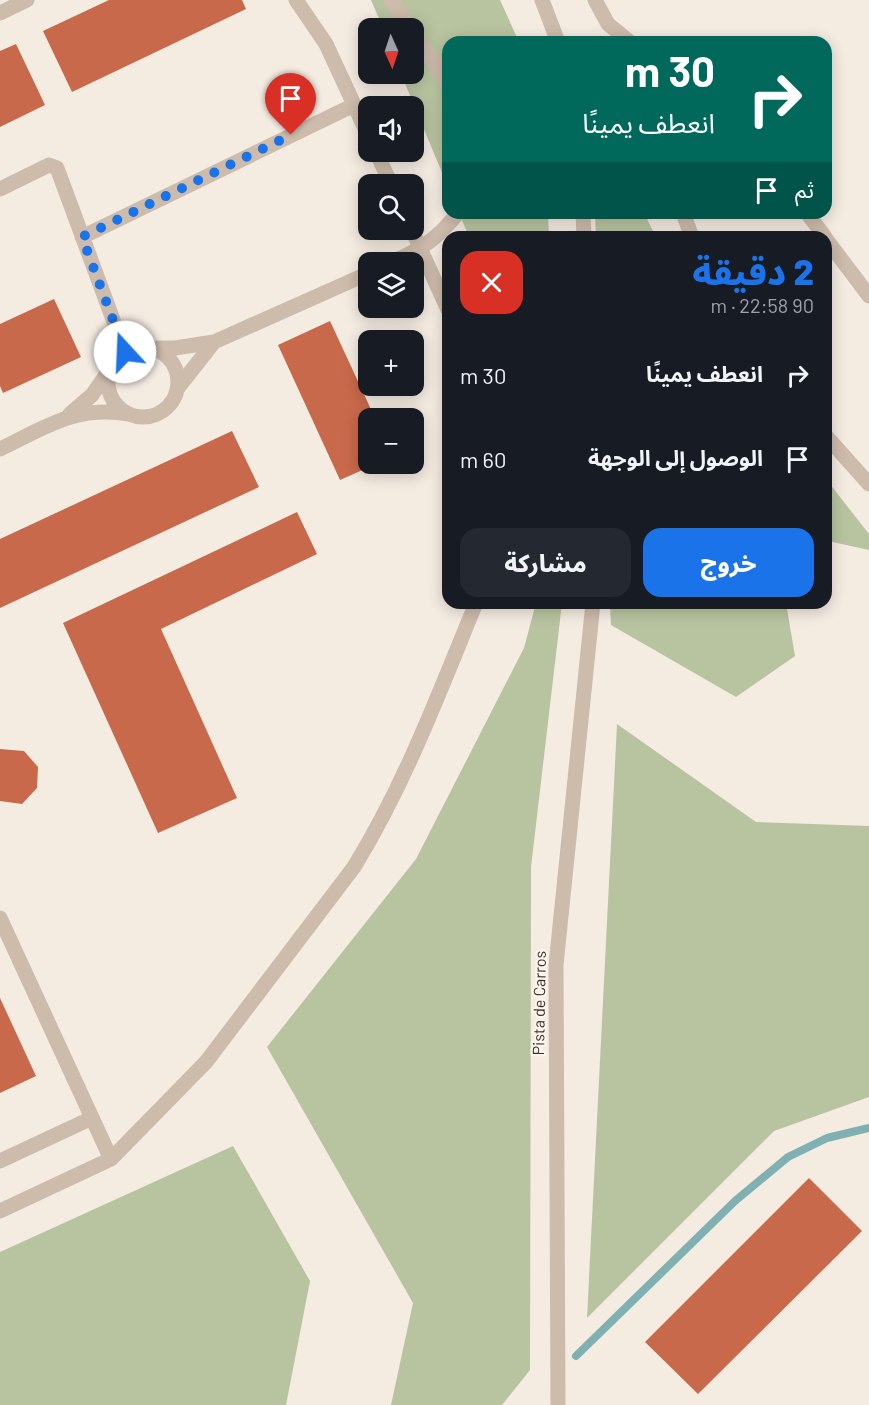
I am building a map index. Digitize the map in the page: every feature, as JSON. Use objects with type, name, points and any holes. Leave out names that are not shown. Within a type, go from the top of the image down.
[{"type":"street","points":[[0,13],[27,0]]},
{"type":"street","points":[[296,0],[326,44],[358,114]]},
{"type":"street","points":[[391,0],[404,18]]},
{"type":"street","points":[[542,0],[556,36]]},
{"type":"street","points":[[595,0],[613,36]]},
{"type":"street","points":[[608,24],[623,36]]},
{"type":"street","points":[[424,48],[442,74]]},
{"type":"street","points":[[82,237],[354,105]]},
{"type":"street","points":[[0,189],[46,166],[54,166],[125,352]]},
{"type":"street","points":[[444,231],[453,219]]},
{"type":"street","points":[[812,219],[821,231]]},
{"type":"street","points":[[415,252],[442,234]]},
{"type":"street","points":[[417,240],[442,296]]},
{"type":"street","points":[[832,246],[869,296]]},
{"type":"street","points":[[67,417],[92,395],[111,367],[125,352],[134,348],[175,348],[214,342],[358,278]]},
{"type":"street","points":[[0,449],[67,417],[98,411],[141,417],[153,415],[173,400],[177,389],[214,342]]},
{"type":"street","points":[[154,348],[164,353],[176,369],[177,389]]},
{"type":"street","points":[[111,367],[109,389],[120,408],[129,414]]},
{"type":"street","points":[[832,443],[869,483]]},
{"type":"street","points":[[0,1211],[111,1159],[206,1062],[354,867],[388,810],[473,609]]},
{"type":"street","name":"Pista de Carros","points":[[558,1405],[556,965],[592,609]]},
{"type":"street","points":[[0,918],[111,1159]]},
{"type":"street","points":[[0,1161],[92,1118]]},
{"type":"green space","points":[[371,0],[500,0],[516,36],[442,36],[442,173],[424,129],[424,96],[410,96],[405,84],[424,84],[424,18],[379,18]]},
{"type":"green space","points":[[462,219],[548,219],[549,231],[466,231]]},
{"type":"green space","points":[[595,219],[647,219],[653,231],[596,231]]},
{"type":"green space","points":[[832,487],[869,534],[869,550],[832,542]]},
{"type":"green space","points":[[534,609],[561,609],[531,867],[530,1370],[502,1405],[391,1405],[413,1303],[267,1047],[416,859],[524,648]]},
{"type":"green space","points":[[610,609],[787,609],[795,656],[736,697],[611,625]]},
{"type":"green space","points":[[617,724],[756,822],[869,826],[869,1097],[774,1131],[587,1318]]},
{"type":"green space","points":[[233,1146],[310,1281],[286,1405],[0,1405],[0,1252]]},
{"type":"building","points":[[109,0],[242,0],[246,9],[72,92],[43,31]]},
{"type":"building","points":[[16,44],[45,105],[0,127],[0,51]]},
{"type":"building","points":[[54,299],[81,357],[3,393],[0,386],[0,324]]},
{"type":"building","points":[[330,321],[358,381],[358,396],[365,396],[370,408],[358,408],[358,472],[340,480],[278,345]]},
{"type":"building","points":[[232,431],[259,487],[0,608],[0,539]]},
{"type":"building","points":[[297,512],[317,554],[161,629],[237,798],[158,833],[63,623]]},
{"type":"building","points":[[0,749],[24,751],[38,767],[37,788],[22,804],[0,801]]},
{"type":"building","points":[[0,998],[36,1076],[0,1093]]},
{"type":"building","points":[[809,1178],[862,1231],[698,1394],[645,1342]]},
{"type":"waterway","points":[[576,1356],[735,1201],[788,1157],[827,1138],[869,1128]]},
{"type":"route","points":[[125,352],[82,237],[291,135]]}]
